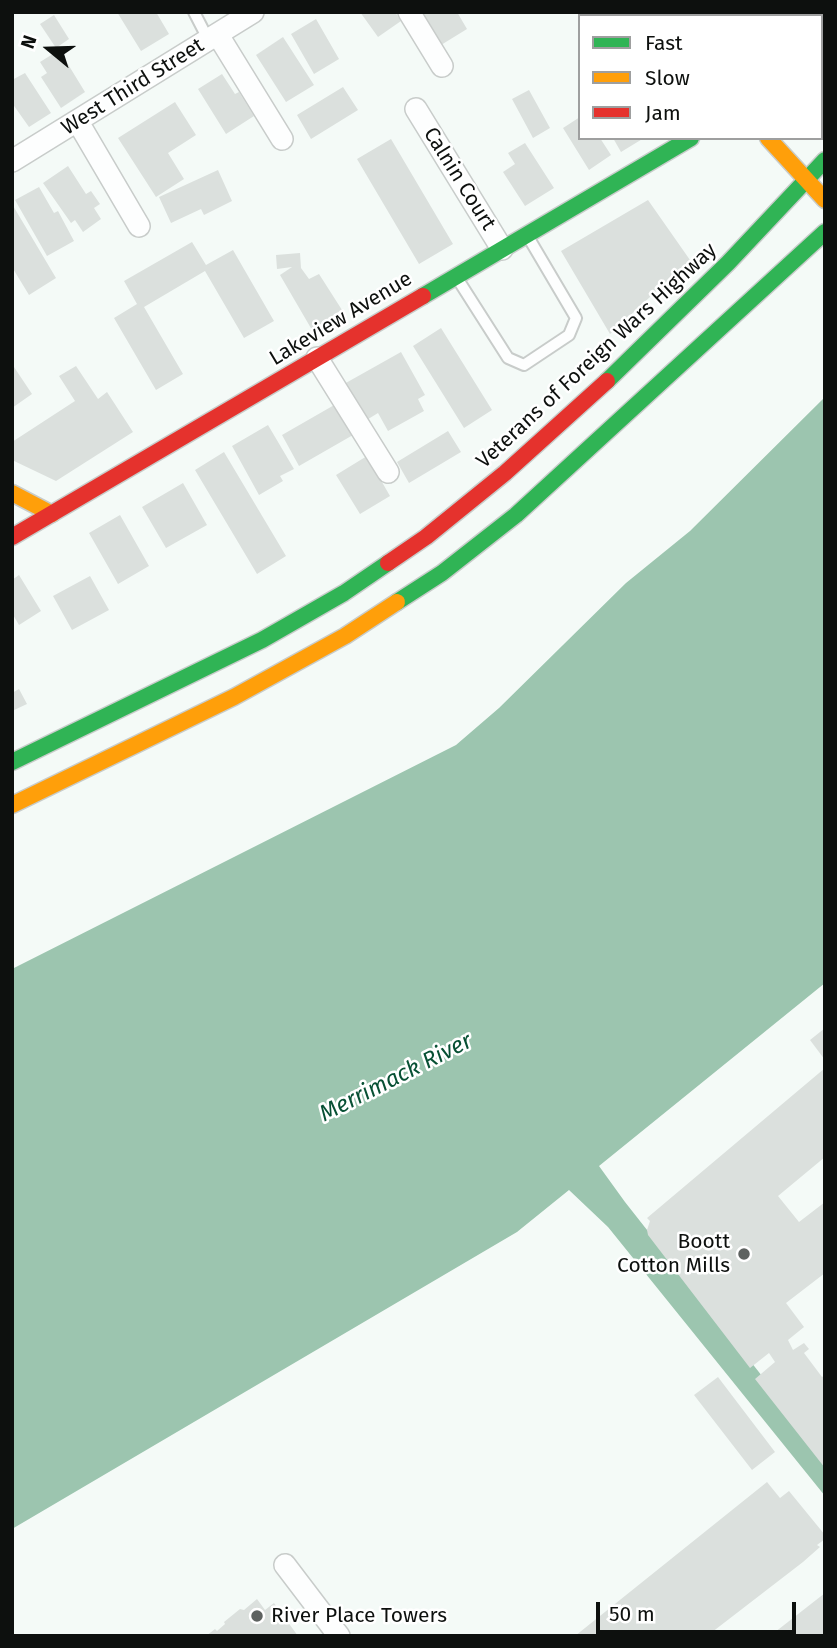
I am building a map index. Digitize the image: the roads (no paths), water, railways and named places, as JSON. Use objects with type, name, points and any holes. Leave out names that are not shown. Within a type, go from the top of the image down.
[{"type":"main road","name":"Lakeview Avenue","points":[[12,537],[688,140]]},
{"type":"main road","points":[[770,140],[825,200]]},
{"type":"main road","name":"Veterans of Foreign Wars Highway","points":[[12,762],[262,640],[344,593],[426,537],[569,417],[728,263],[825,160]]},
{"type":"main road","points":[[12,805],[234,697],[345,636],[442,573],[516,515],[825,232]]},
{"type":"main road","points":[[12,493],[52,514]]},
{"type":"street","name":"West Third Street","points":[[12,161],[253,12]]},
{"type":"street","points":[[409,12],[442,66]]},
{"type":"street","points":[[214,38],[282,139]]},
{"type":"street","name":"Calnin Court","points":[[416,109],[502,249]]},
{"type":"street","points":[[78,122],[139,226]]},
{"type":"street","points":[[317,358],[388,472]]},
{"type":"street","points":[[285,1564],[339,1636]]},
{"type":"lane","points":[[194,12],[214,38]]},
{"type":"lane","points":[[455,276],[509,358],[524,365],[569,335],[576,318],[526,234]]},
{"type":"water","name":"Merrimack River","points":[[825,397],[825,983],[599,1166],[825,1456],[825,1496],[608,1227],[569,1190],[517,1232],[12,1529],[12,969],[456,745],[499,708],[626,583],[690,531]]},
{"type":"place","name":"Boott Cotton Mills","points":[[744,1254]]},
{"type":"place","name":"River Place Towers","points":[[257,1616]]}]
